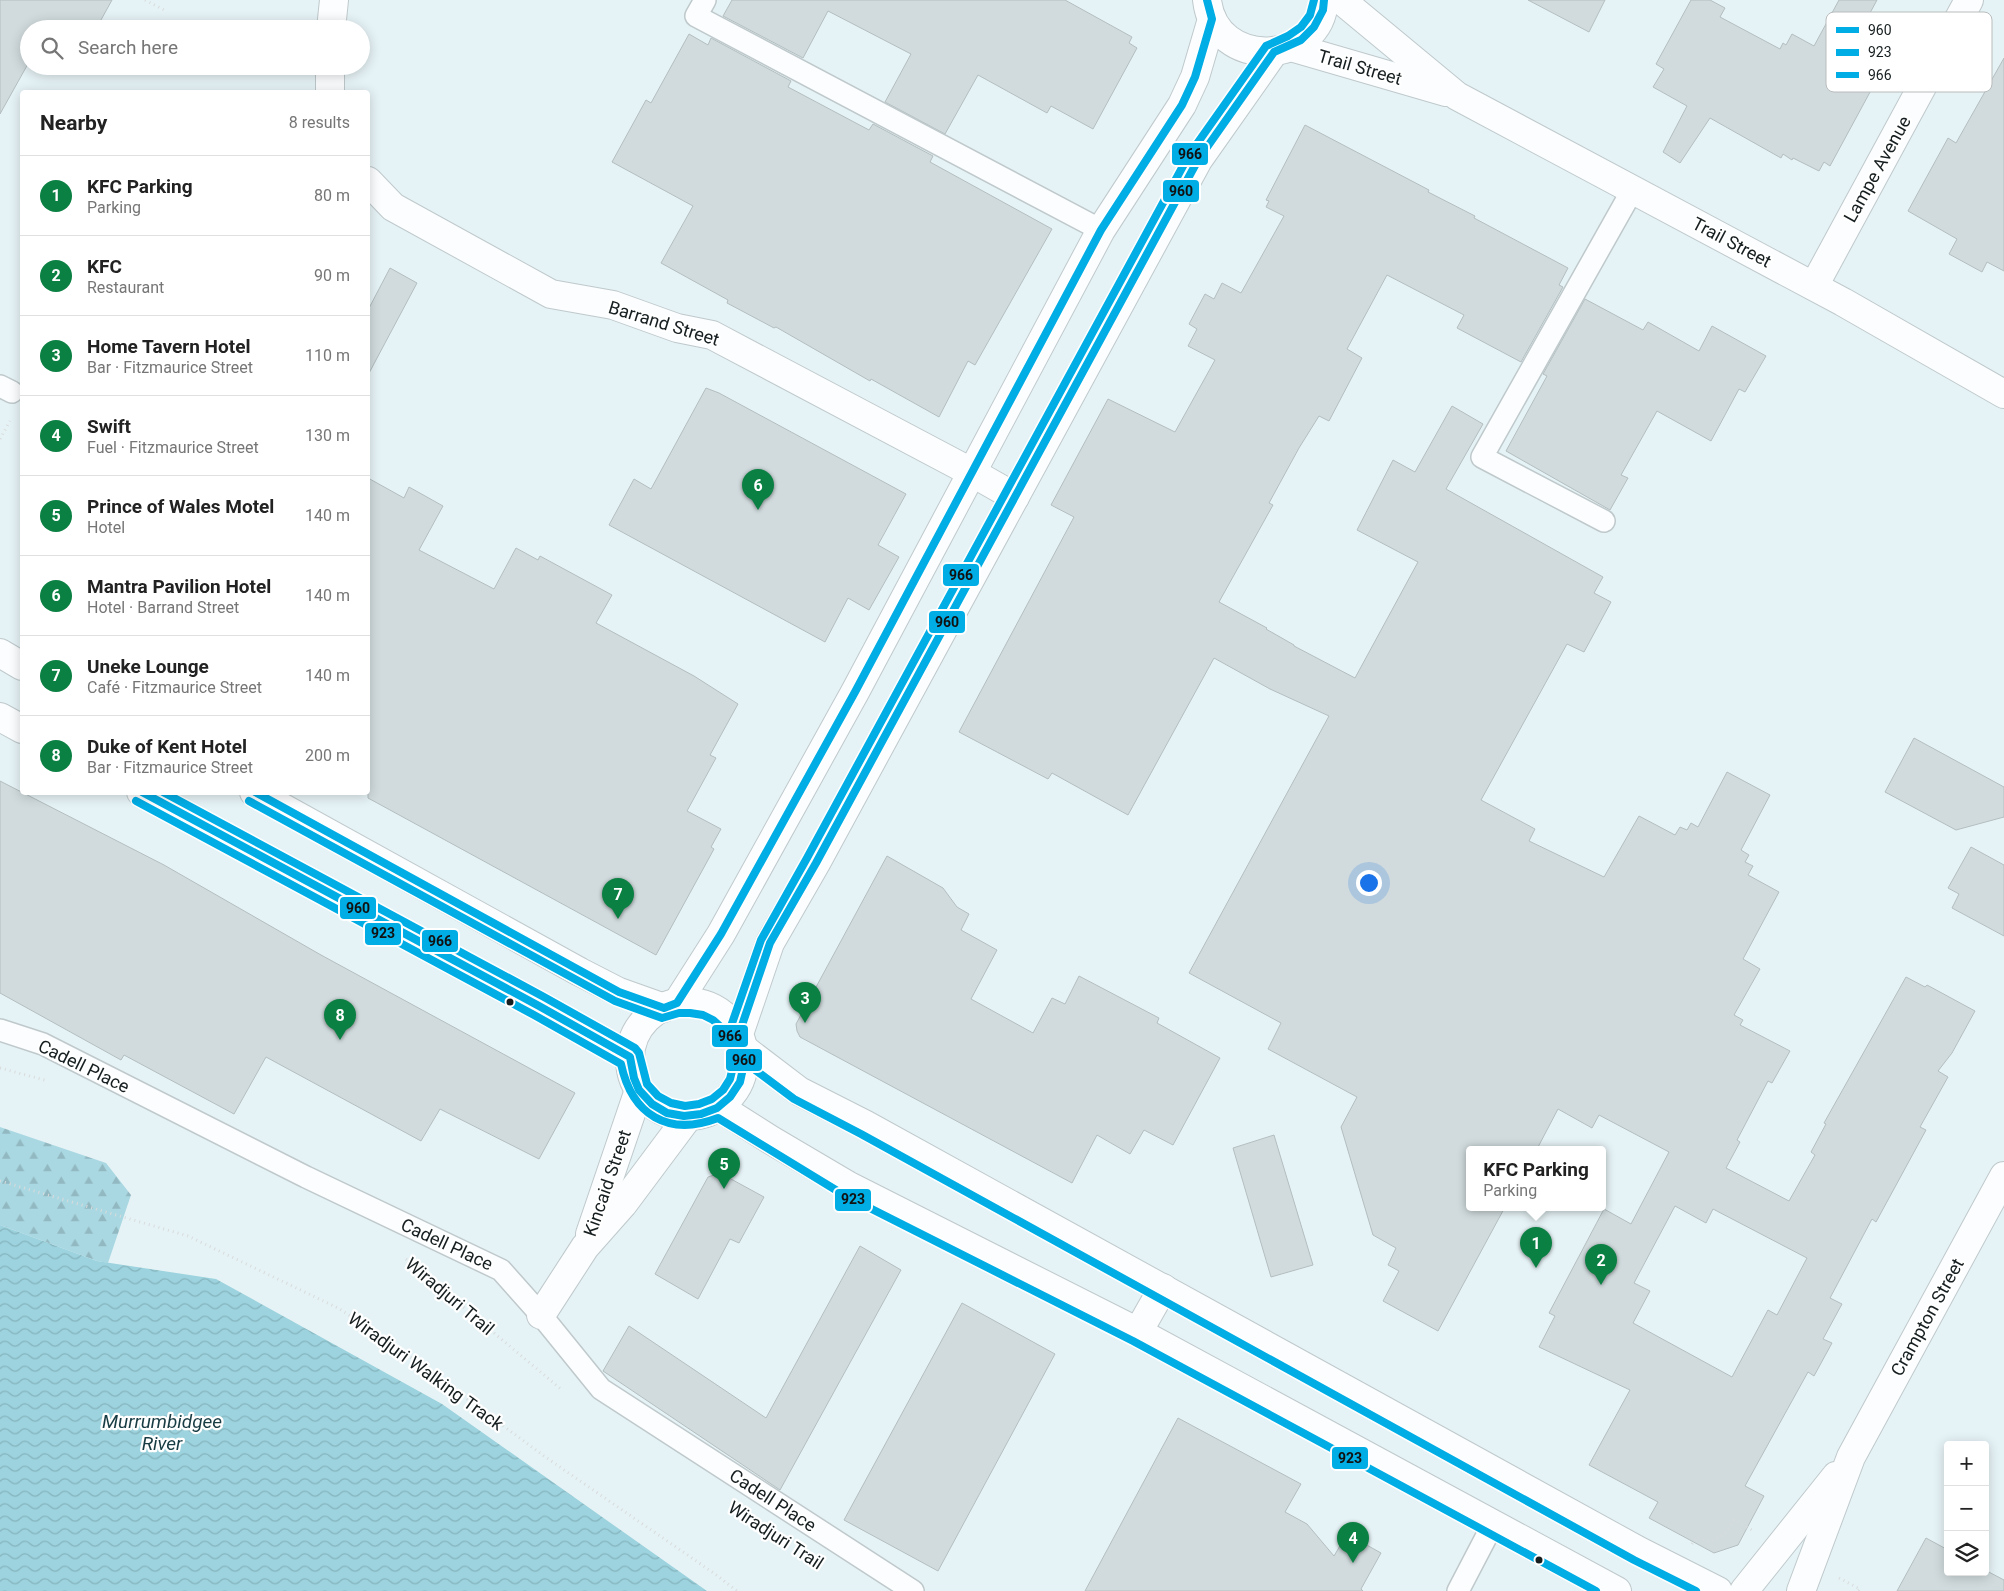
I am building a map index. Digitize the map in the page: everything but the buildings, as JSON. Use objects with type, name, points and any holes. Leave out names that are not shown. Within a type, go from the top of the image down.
[{"type":"street","points":[[333,20],[334,0]]},
{"type":"street","points":[[741,1042],[770,943],[1198,160],[1282,49],[1306,36],[1318,22],[1324,0]]},
{"type":"street","name":"Trail Street","points":[[1341,0],[1457,96],[1814,286],[2004,394]]},
{"type":"street","name":"Lampe Avenue","points":[[1962,12],[1969,0]]},
{"type":"street","points":[[259,795],[619,992],[670,1005],[691,1003],[706,1005],[719,1012],[731,1022],[741,1042],[744,1065],[740,1082],[732,1096],[719,1107],[704,1114],[688,1117],[669,1114],[652,1104],[639,1090],[632,1075],[630,1058],[633,1042],[640,1028],[650,1016],[670,1005],[721,934],[855,692],[1102,230],[1182,105],[1195,77],[1206,7]]},
{"type":"street","name":"Trail Street","points":[[1206,7],[1223,34],[1237,45],[1255,52],[1282,49],[1457,96]]},
{"type":"street","points":[[330,75],[330,90]]},
{"type":"street","name":"Lampe Avenue","points":[[1814,286],[1919,92]]},
{"type":"street","name":"Barrand Street","points":[[370,183],[393,207],[551,294],[613,305],[677,328],[712,335],[1015,497]]},
{"type":"street","points":[[0,653],[20,665]]},
{"type":"street","points":[[0,717],[20,728]]},
{"type":"street","points":[[147,795],[539,1006],[630,1058]]},
{"type":"street","points":[[741,1042],[799,1091],[866,1125],[1639,1550],[1718,1591]]},
{"type":"street","name":"Kincaid Street","points":[[585,1247],[639,1090]]},
{"type":"street","points":[[719,1107],[770,1140],[849,1186],[1138,1332],[1617,1591]]},
{"type":"street","name":"Kincaid Street","points":[[541,1315],[585,1247],[623,1204],[688,1117]]},
{"type":"street","name":"Crampton Street","points":[[1801,1591],[1851,1457],[2004,1176]]},
{"type":"street","points":[[1138,1332],[1163,1288]]},
{"type":"street","name":"Crampton Street","points":[[1744,1591],[1851,1457]]},
{"type":"lane","points":[[705,0],[696,16],[1102,230]]},
{"type":"lane","points":[[1604,521],[1482,457],[1633,189]]},
{"type":"lane","name":"Cadell Place","points":[[0,1030],[43,1044],[298,1173],[501,1270],[541,1315],[601,1389],[912,1591]]},
{"type":"lane","points":[[1458,1591],[1492,1524]]},
{"type":"path","points":[[145,0],[164,10]]},
{"type":"path","points":[[0,1068],[56,1083]]},
{"type":"path","name":"Wiradjuri Walking Track","points":[[0,1181],[188,1236],[338,1308],[386,1338],[544,1456],[737,1591]]},
{"type":"path","name":"Wiradjuri Trail","points":[[403,1256],[567,1394]]},
{"type":"green space","points":[[0,1127],[106,1163],[131,1195],[108,1263],[97,1261],[0,1225]]},
{"type":"water","name":"Murrumbidgee River","points":[[0,1225],[97,1261],[216,1279],[442,1404],[707,1591],[0,1591]]},
{"type":"transit line","name":"960","points":[[260,795],[619,992],[664,1008],[677,1003],[721,934],[855,692],[1101,230],[1182,105],[1195,77],[1212,19],[1207,0]]},
{"type":"transit line","name":"966","points":[[169,795],[635,1048],[639,1053],[647,1084],[658,1096],[671,1103],[685,1106],[699,1104],[712,1099],[723,1090],[730,1079],[734,1063],[729,1032],[761,940],[1189,155],[1266,46],[1288,36],[1301,27],[1310,15],[1314,0]]},
{"type":"transit line","name":"960","points":[[148,795],[630,1057],[634,1078],[639,1090],[652,1104],[667,1113],[684,1116],[701,1114],[717,1108],[730,1097],[740,1082],[744,1064],[744,1052],[739,1034],[770,943],[816,863],[1198,160],[1274,52],[1301,40],[1314,27],[1323,10],[1324,0]]},
{"type":"transit line","name":"923","points":[[136,801],[534,1015],[621,1064],[626,1082],[634,1097],[643,1109],[655,1117],[668,1123],[683,1125],[718,1118],[844,1195],[1133,1341],[1596,1591]]},
{"type":"transit line","name":"923","points":[[249,801],[615,1001],[662,1018],[679,1013],[690,1013],[703,1015],[713,1020],[723,1029],[738,1057],[794,1099],[861,1134],[1634,1560],[1696,1591]]},
{"type":"place","name":"Mantra Pavilion Hotel","points":[[758,510]]},
{"type":"place","name":"Uneke Lounge","points":[[618,919]]},
{"type":"place","name":"Home Tavern Hotel","points":[[805,1023]]},
{"type":"place","name":"Duke of Kent Hotel","points":[[340,1040]]},
{"type":"place","name":"Prince of Wales Motel","points":[[724,1189]]},
{"type":"place","name":"KFC Parking","points":[[1536,1268]]},
{"type":"place","name":"KFC","points":[[1601,1285]]},
{"type":"place","name":"Swift","points":[[1353,1563]]}]
